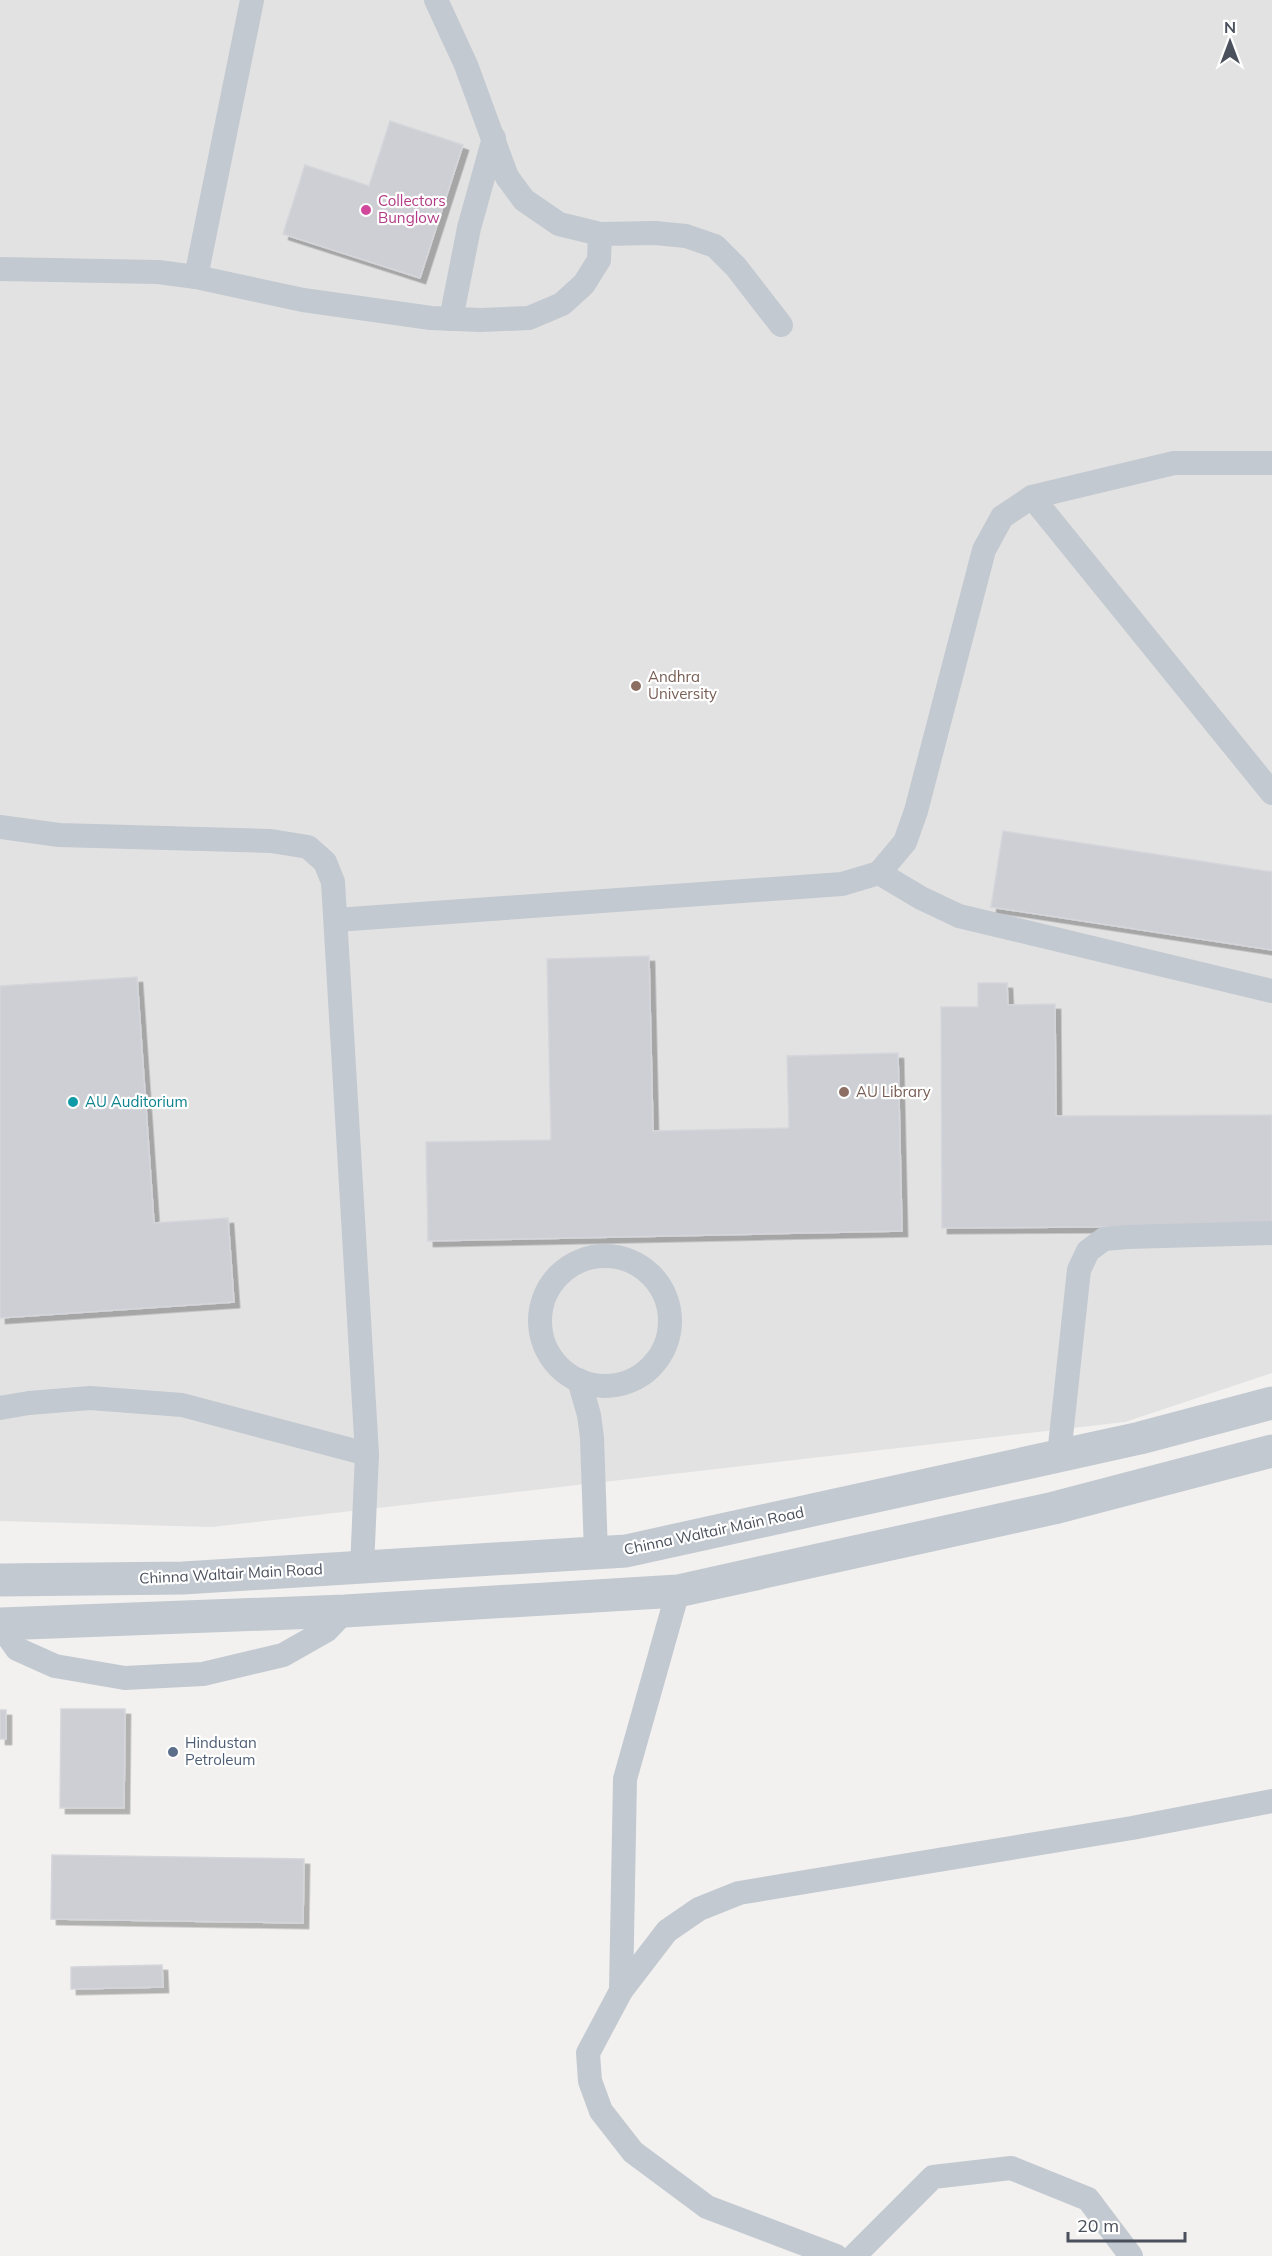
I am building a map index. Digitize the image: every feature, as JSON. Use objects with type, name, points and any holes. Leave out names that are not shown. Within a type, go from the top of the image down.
[{"type":"street","name":"Chinna Waltair Main Road","points":[[0,1580],[183,1578],[626,1551],[1140,1438],[1272,1403]]},
{"type":"street","points":[[0,1625],[345,1611],[678,1591],[1054,1508],[1272,1451]]},
{"type":"lane","points":[[196,277],[252,0]]},
{"type":"lane","points":[[436,0],[466,65],[507,177],[524,200],[558,224],[600,234],[655,233],[686,236],[715,246],[736,267],[781,325]]},
{"type":"lane","points":[[451,319],[469,228],[494,138]]},
{"type":"lane","points":[[0,269],[158,272],[196,277],[303,300],[451,319],[529,318],[562,304],[584,284],[599,260],[600,234]]},
{"type":"lane","points":[[336,920],[842,884],[879,873],[905,842],[916,812],[984,550],[1002,517],[1032,497],[1174,463],[1272,463]]},
{"type":"lane","points":[[1032,497],[1272,793]]},
{"type":"lane","points":[[0,827],[59,835],[271,841],[308,848],[325,862],[333,882],[336,920],[367,1454],[362,1567]]},
{"type":"lane","points":[[879,873],[921,898],[959,916],[1272,991]]},
{"type":"lane","points":[[1059,1455],[1079,1270],[1088,1251],[1104,1239],[1272,1233]]},
{"type":"lane","points":[[579,1380],[600,1386],[621,1384],[640,1375],[656,1362],[666,1344],[670,1323],[668,1303],[658,1282],[642,1266],[621,1257],[599,1256],[578,1261],[559,1274],[546,1292],[539,1314],[541,1334],[548,1353],[562,1370],[579,1380],[589,1414],[596,1553]]},
{"type":"lane","points":[[0,1408],[90,1398],[182,1405],[367,1454]]},
{"type":"lane","points":[[621,1991],[625,1779],[678,1591]]},
{"type":"lane","points":[[0,1625],[17,1649],[55,1666],[125,1678],[203,1674],[283,1655],[327,1630],[345,1611]]},
{"type":"lane","points":[[836,2256],[706,2207],[633,2152],[601,2111],[590,2081],[588,2053],[621,1991],[667,1931],[699,1909],[739,1893],[1132,1828],[1272,1801]]},
{"type":"lane","points":[[854,2256],[933,2177],[1011,2168],[1088,2199],[1131,2256]]},
{"type":"shaded area","name":"Andhra University","points":[[0,0],[1272,0],[1272,1373],[1125,1422],[212,1527],[0,1521]]},
{"type":"building","name":"Collectors Bunglow","points":[[390,121],[463,145],[420,278],[283,234],[305,165],[369,186]]},
{"type":"building","points":[[1003,831],[1272,872],[1272,950],[991,907]]},
{"type":"building","name":"AU Library","points":[[649,956],[653,1131],[789,1128],[787,1056],[898,1053],[902,1231],[428,1241],[426,1142],[551,1140],[547,959]]},
{"type":"building","name":"AU Auditorium","points":[[137,977],[154,1223],[228,1218],[234,1302],[0,1318],[0,986]]},
{"type":"building","points":[[978,983],[1007,983],[1008,1005],[1055,1004],[1056,1116],[1272,1115],[1272,1226],[942,1228],[941,1007],[978,1007]]},
{"type":"building","points":[[61,1709],[125,1709],[124,1808],[60,1808]]},
{"type":"building","points":[[0,1710],[6,1710],[6,1739],[0,1739]]},
{"type":"building","points":[[52,1855],[304,1859],[303,1923],[51,1919]]},
{"type":"building","points":[[162,1965],[163,1987],[71,1989],[71,1967]]},
{"type":"place","name":"Collectors Bunglow","points":[[366,210]]},
{"type":"place","name":"Andhra University","points":[[636,686]]},
{"type":"place","name":"AU Library","points":[[844,1092]]},
{"type":"place","name":"AU Auditorium","points":[[73,1102]]},
{"type":"place","name":"Hindustan Petroleum","points":[[173,1752]]}]
